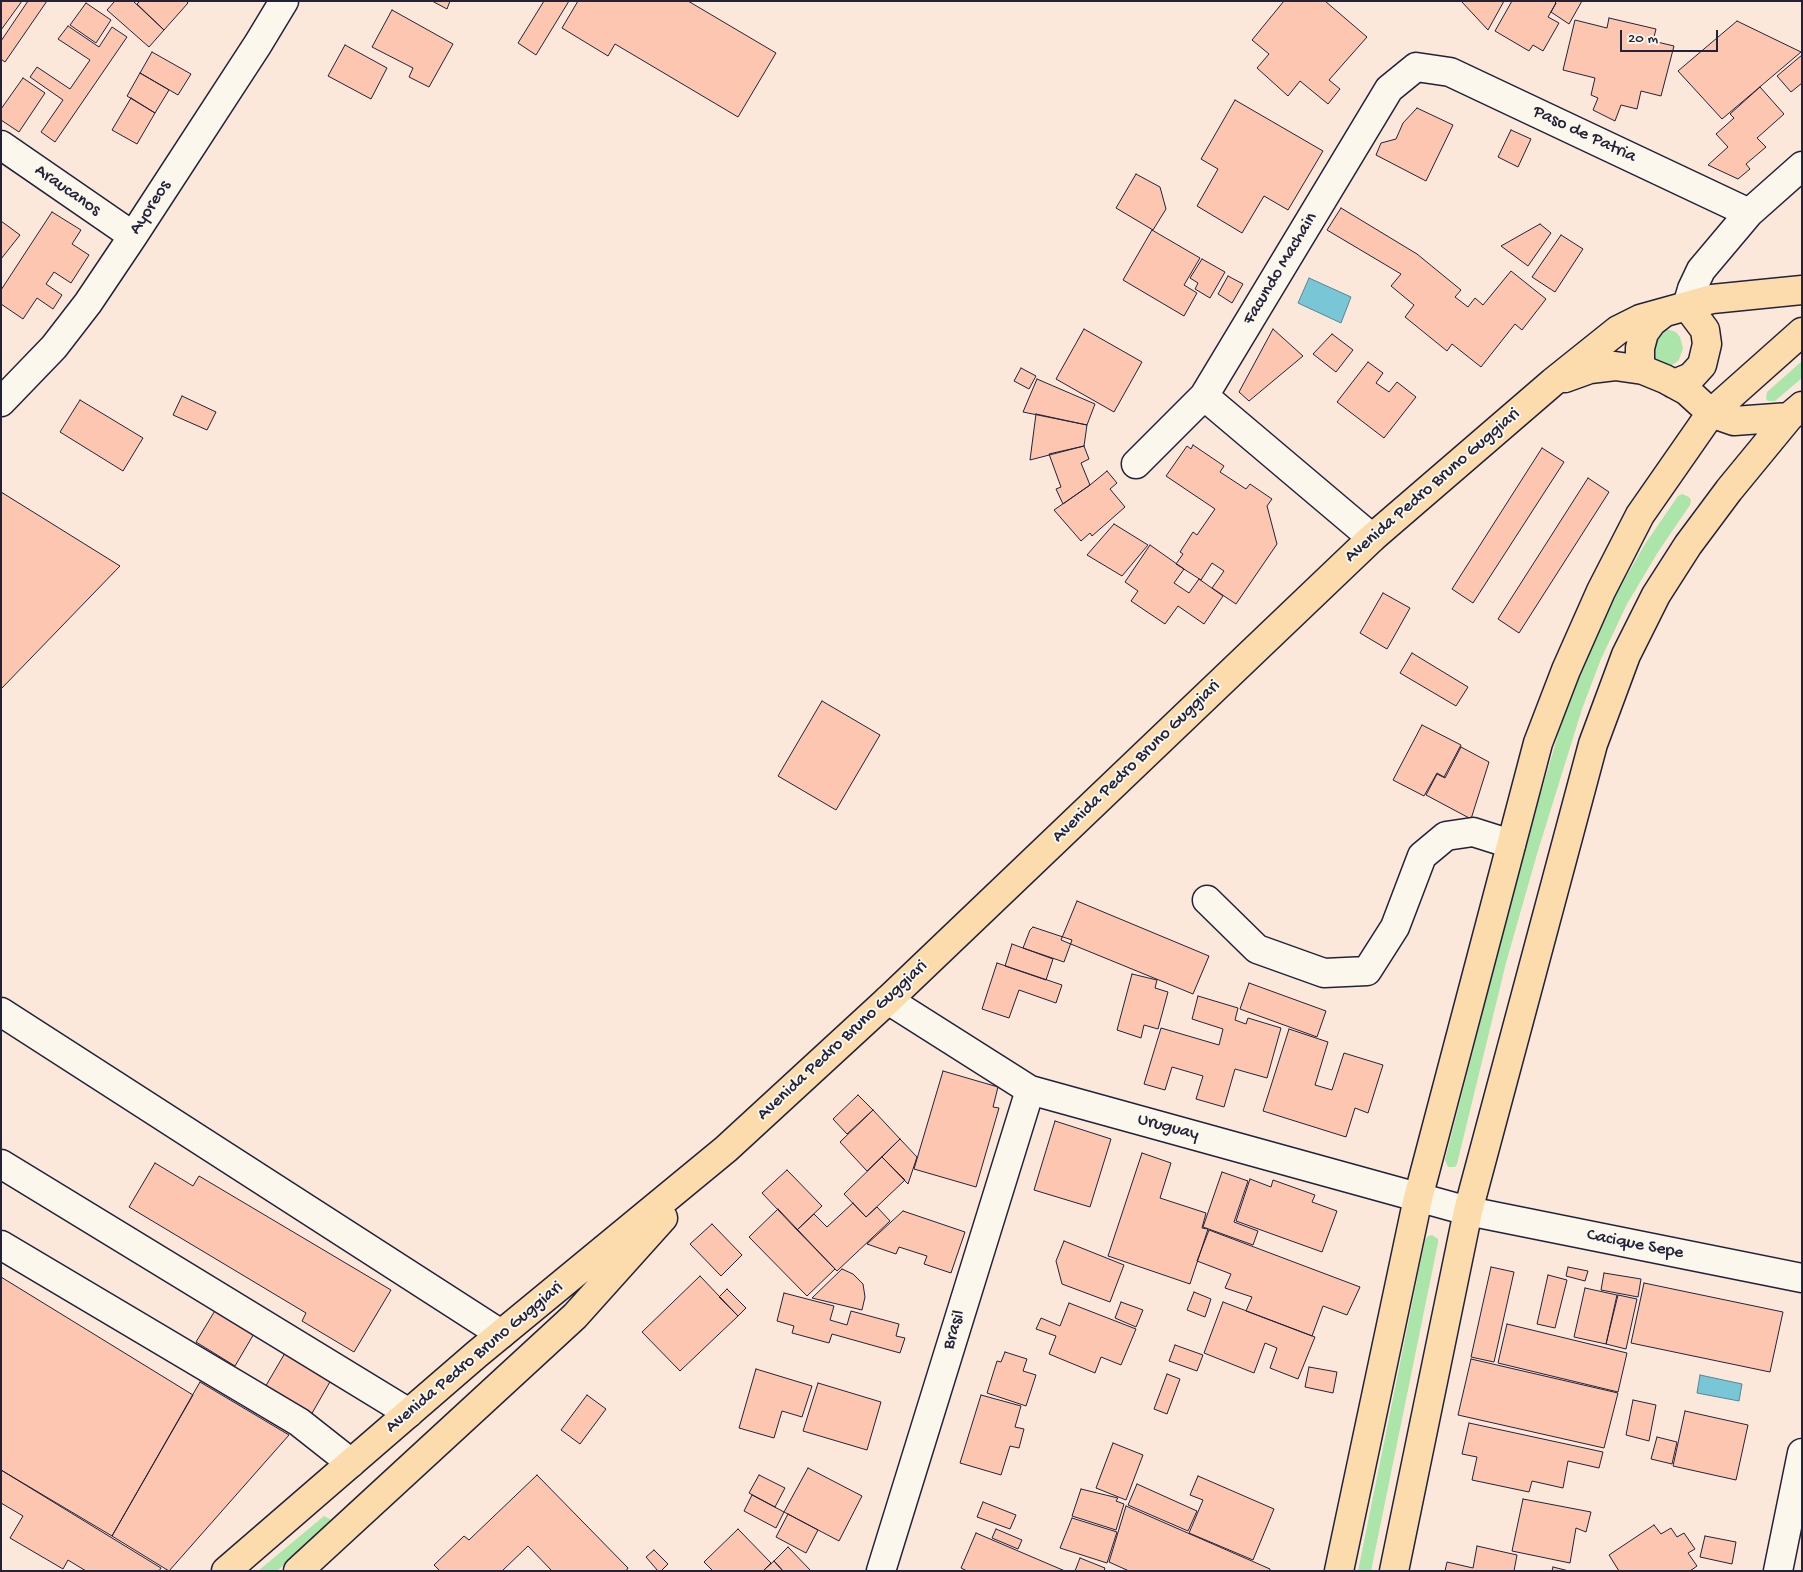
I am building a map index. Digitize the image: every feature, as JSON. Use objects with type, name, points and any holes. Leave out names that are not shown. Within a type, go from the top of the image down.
[{"type":"main road","name":"Avenida Pedro Bruno Guggiari","points":[[226,1571],[501,1334],[726,1148],[888,1000],[1372,538],[1553,382],[1618,330],[1640,319],[1712,300],[1802,290]]},
{"type":"main road","points":[[1642,370],[1640,348],[1644,333],[1652,322],[1676,309],[1705,330],[1707,344],[1702,365],[1690,377],[1674,384]]},
{"type":"main road","points":[[1339,1571],[1418,1198],[1538,743],[1566,670],[1601,590],[1640,515],[1710,414],[1802,332]]},
{"type":"main road","points":[[1553,382],[1590,369],[1616,366],[1642,370],[1674,384],[1687,391],[1710,414],[1734,421],[1795,411]]},
{"type":"main road","points":[[1394,1571],[1468,1211],[1593,744],[1626,655],[1656,596],[1688,545],[1729,490],[1795,411]]},
{"type":"main road","name":"Avenida Pedro Bruno Guggiari","points":[[298,1571],[574,1316],[726,1148]]},
{"type":"street","name":"Ayoreos","points":[[1,402],[54,348],[88,303],[258,44],[284,1]]},
{"type":"street","name":"Paso de Patria","points":[[1416,67],[1450,72],[1750,213]]},
{"type":"street","name":"Facundo Machain","points":[[1136,464],[1204,396],[1389,89],[1416,67]]},
{"type":"street","name":"Araucanos","points":[[1,145],[133,236]]},
{"type":"street","points":[[1676,309],[1692,289],[1701,270],[1750,213],[1802,166]]},
{"type":"street","points":[[1204,396],[1372,538]]},
{"type":"street","points":[[1207,900],[1257,948],[1324,973],[1368,971],[1395,927],[1422,856],[1446,836],[1473,832],[1511,844]]},
{"type":"street","name":"Uruguay","points":[[888,1000],[1030,1090],[1468,1211]]},
{"type":"street","points":[[1,1012],[501,1334]]},
{"type":"street","name":"Brasil","points":[[881,1571],[1030,1090]]},
{"type":"street","points":[[1,1164],[409,1413]]},
{"type":"street","name":"Cacique Sepe","points":[[1468,1211],[1802,1278]]},
{"type":"street","points":[[1,1245],[299,1422],[351,1463]]},
{"type":"street","points":[[1778,1571],[1802,1453]]},
{"type":"green space","points":[[1663,328],[1676,332],[1680,337],[1683,348],[1679,360],[1668,366],[1655,364],[1645,343]]},
{"type":"green space","points":[[1802,361],[1802,378],[1775,401],[1768,401],[1766,399],[1767,392]]},
{"type":"green space","points":[[1682,494],[1689,497],[1691,500],[1690,505],[1658,552],[1627,604],[1601,659],[1582,709],[1537,854],[1506,963],[1457,1164],[1455,1167],[1448,1167],[1445,1160],[1524,851],[1567,704],[1615,596],[1645,544],[1678,496]]},
{"type":"green space","points":[[1432,1235],[1438,1239],[1438,1243],[1371,1571],[1358,1571],[1425,1240],[1428,1236]]},
{"type":"green space","points":[[324,1516],[330,1519],[330,1523],[277,1571],[258,1571]]},
{"type":"water","points":[[1309,278],[1351,297],[1341,323],[1298,303]]},
{"type":"water","points":[[1700,1375],[1742,1384],[1739,1401],[1697,1393]]},
{"type":"building","points":[[1,1],[22,1],[1,30]]},
{"type":"building","points":[[28,1],[47,1],[5,62],[1,59],[1,41]]},
{"type":"building","points":[[115,1],[133,1],[164,30],[149,47],[107,10]]},
{"type":"building","points":[[140,1],[186,1],[188,3],[164,30],[137,4]]},
{"type":"building","points":[[432,1],[450,1],[447,9]]},
{"type":"building","points":[[544,1],[569,1],[536,55],[518,43]]},
{"type":"building","points":[[578,1],[688,1],[776,53],[738,117],[615,44],[608,56],[562,28]]},
{"type":"building","points":[[1284,1],[1325,1],[1367,37],[1329,80],[1340,89],[1328,104],[1300,81],[1288,96],[1257,68],[1269,54],[1252,40]]},
{"type":"building","points":[[1461,1],[1504,1],[1488,30]]},
{"type":"building","points":[[1512,1],[1554,1],[1556,3],[1548,17],[1559,23],[1543,51],[1533,45],[1529,51],[1495,31]]},
{"type":"building","points":[[1554,1],[1582,1],[1569,24],[1551,12],[1556,3]]},
{"type":"building","points":[[86,3],[111,20],[96,43],[70,25]]},
{"type":"building","points":[[392,10],[453,44],[429,87],[409,77],[413,68],[372,47]]},
{"type":"building","points":[[1609,18],[1656,29],[1653,41],[1674,46],[1661,96],[1641,91],[1637,109],[1621,105],[1615,121],[1593,110],[1598,98],[1591,95],[1595,78],[1563,70],[1575,20],[1607,28]]},
{"type":"building","points":[[1737,21],[1801,52],[1722,119],[1678,71]]},
{"type":"building","points":[[68,26],[99,47],[112,27],[127,37],[55,142],[41,132],[63,100],[30,77],[37,67],[70,89],[90,60],[58,39]]},
{"type":"building","points":[[345,45],[387,68],[371,99],[328,76]]},
{"type":"building","points":[[152,52],[191,74],[178,95],[140,73]]},
{"type":"building","points":[[1802,55],[1802,83],[1791,92],[1777,76]]},
{"type":"building","points":[[140,73],[169,90],[155,113],[127,96]]},
{"type":"building","points":[[23,78],[45,93],[19,132],[1,120],[1,109]]},
{"type":"building","points":[[1760,87],[1784,114],[1757,138],[1766,147],[1746,164],[1750,169],[1738,179],[1708,165],[1728,147],[1716,134],[1734,118],[1730,114]]},
{"type":"building","points":[[131,98],[155,113],[137,144],[112,130]]},
{"type":"building","points":[[1235,100],[1323,151],[1288,210],[1264,196],[1242,233],[1197,206],[1218,169],[1201,159]]},
{"type":"building","points":[[1417,108],[1453,125],[1426,181],[1376,155],[1381,143],[1396,139],[1403,123]]},
{"type":"building","points":[[1511,130],[1531,139],[1518,167],[1498,157]]},
{"type":"building","points":[[1136,174],[1160,187],[1166,209],[1153,230],[1116,208]]},
{"type":"building","points":[[1341,208],[1417,254],[1461,290],[1455,297],[1468,307],[1475,298],[1483,305],[1511,271],[1546,299],[1522,330],[1515,324],[1481,367],[1452,344],[1447,351],[1405,317],[1414,305],[1391,286],[1401,274],[1327,230]]},
{"type":"building","points":[[52,212],[81,230],[72,244],[89,255],[71,283],[54,272],[46,284],[62,295],[53,309],[37,298],[23,319],[1,304],[1,290]]},
{"type":"building","points":[[1,221],[20,235],[1,259]]},
{"type":"building","points":[[1540,224],[1551,233],[1528,266],[1501,246]]},
{"type":"building","points":[[1152,230],[1200,258],[1184,285],[1197,293],[1184,316],[1123,280]]},
{"type":"building","points":[[1561,235],[1583,249],[1555,292],[1532,277]]},
{"type":"building","points":[[1202,259],[1225,272],[1210,298],[1195,289],[1198,283],[1190,278]]},
{"type":"building","points":[[1228,276],[1243,284],[1232,303],[1218,294]]},
{"type":"building","points":[[1084,329],[1142,362],[1114,412],[1056,379]]},
{"type":"building","points":[[1273,329],[1303,356],[1249,401],[1239,392]]},
{"type":"building","points":[[1332,334],[1353,350],[1336,372],[1313,354]]},
{"type":"building","points":[[1368,362],[1383,373],[1376,383],[1389,392],[1397,382],[1416,397],[1384,438],[1337,402]]},
{"type":"building","points":[[1021,368],[1036,376],[1029,389],[1014,381]]},
{"type":"building","points":[[1037,379],[1095,404],[1087,425],[1023,412]]},
{"type":"building","points":[[182,396],[216,412],[207,430],[173,415]]},
{"type":"building","points":[[80,400],[143,438],[123,471],[60,432]]},
{"type":"building","points":[[1036,414],[1087,425],[1084,446],[1030,460]]},
{"type":"building","points":[[1193,445],[1224,466],[1220,472],[1246,489],[1250,484],[1272,499],[1267,506],[1277,544],[1236,604],[1212,588],[1224,571],[1212,563],[1201,580],[1176,564],[1183,554],[1180,552],[1193,532],[1197,535],[1215,509],[1166,476],[1187,446],[1191,449]]},
{"type":"building","points":[[1084,446],[1089,459],[1081,463],[1090,485],[1063,504],[1056,489],[1061,487],[1049,454]]},
{"type":"building","points":[[1542,448],[1564,462],[1473,603],[1452,589]]},
{"type":"building","points":[[1107,471],[1117,483],[1110,489],[1125,507],[1092,536],[1090,533],[1081,541],[1054,510]]},
{"type":"building","points":[[1588,478],[1609,492],[1519,633],[1498,619]]},
{"type":"building","points":[[1,492],[120,566],[1,689]]},
{"type":"building","points":[[1114,524],[1148,545],[1122,576],[1087,555]]},
{"type":"building","points":[[1150,545],[1184,569],[1174,583],[1189,593],[1199,579],[1223,596],[1204,624],[1178,606],[1165,624],[1131,601],[1138,591],[1125,582]]},
{"type":"building","points":[[1383,593],[1410,608],[1387,649],[1360,633]]},
{"type":"building","points":[[1412,653],[1468,687],[1456,706],[1400,673]]},
{"type":"building","points":[[822,701],[880,735],[836,810],[778,776]]},
{"type":"building","points":[[1422,725],[1461,745],[1444,777],[1437,773],[1424,796],[1393,780]]},
{"type":"building","points":[[1461,747],[1489,762],[1471,819],[1426,795],[1437,774],[1445,778]]},
{"type":"building","points":[[1077,901],[1209,956],[1193,994],[1061,940]]},
{"type":"building","points":[[1033,927],[1072,940],[1064,962],[1023,948]]},
{"type":"building","points":[[1012,944],[1053,959],[1046,980],[1005,966]]},
{"type":"building","points":[[997,963],[1062,985],[1056,1003],[1019,990],[1009,1018],[982,1009]]},
{"type":"building","points":[[1132,974],[1157,980],[1155,988],[1168,992],[1158,1029],[1144,1025],[1141,1038],[1117,1030]]},
{"type":"building","points":[[1249,983],[1326,1011],[1317,1037],[1240,1009]]},
{"type":"building","points":[[1198,996],[1238,1008],[1235,1020],[1246,1024],[1248,1018],[1281,1028],[1267,1078],[1235,1069],[1224,1107],[1196,1099],[1203,1076],[1172,1067],[1165,1090],[1144,1084],[1161,1028],[1219,1045],[1223,1029],[1192,1019]]},
{"type":"building","points":[[1289,1029],[1328,1042],[1315,1085],[1332,1090],[1344,1053],[1383,1065],[1368,1113],[1355,1108],[1346,1137],[1263,1111]]},
{"type":"building","points":[[943,1071],[998,1087],[993,1107],[999,1108],[976,1187],[914,1169]]},
{"type":"building","points":[[858,1095],[873,1110],[847,1134],[833,1119]]},
{"type":"building","points":[[873,1110],[900,1139],[867,1171],[840,1142]]},
{"type":"building","points":[[1055,1121],[1111,1139],[1090,1207],[1034,1190]]},
{"type":"building","points":[[900,1139],[917,1157],[908,1184],[882,1157]]},
{"type":"building","points":[[1142,1153],[1171,1163],[1160,1198],[1206,1213],[1202,1228],[1208,1229],[1190,1284],[1108,1256]]},
{"type":"building","points":[[882,1157],[905,1180],[866,1217],[844,1194]]},
{"type":"building","points":[[155,1163],[193,1186],[199,1176],[391,1290],[354,1352],[302,1321],[306,1313],[129,1207]]},
{"type":"building","points":[[787,1170],[822,1206],[797,1230],[762,1193]]},
{"type":"building","points":[[1222,1172],[1248,1181],[1234,1222],[1258,1231],[1253,1245],[1203,1227]]},
{"type":"building","points":[[1250,1179],[1271,1187],[1273,1180],[1315,1195],[1312,1202],[1337,1211],[1322,1252],[1236,1221]]},
{"type":"building","points":[[853,1203],[866,1217],[877,1207],[890,1221],[837,1271],[797,1230],[814,1214],[827,1227]]},
{"type":"building","points":[[778,1209],[835,1269],[807,1296],[749,1237]]},
{"type":"building","points":[[903,1211],[965,1232],[951,1273],[924,1264],[927,1256],[899,1247],[896,1254],[867,1244]]},
{"type":"building","points":[[712,1224],[742,1255],[721,1276],[690,1244]]},
{"type":"building","points":[[1209,1230],[1360,1287],[1347,1315],[1323,1306],[1312,1336],[1246,1311],[1252,1297],[1225,1288],[1231,1274],[1197,1261]]},
{"type":"building","points":[[1064,1241],[1124,1265],[1110,1302],[1062,1284],[1056,1261]]},
{"type":"building","points":[[1491,1267],[1514,1272],[1494,1362],[1471,1357]]},
{"type":"building","points":[[1568,1267],[1588,1271],[1585,1281],[1566,1276]]},
{"type":"building","points":[[842,1269],[853,1274],[863,1284],[865,1297],[862,1310],[812,1298]]},
{"type":"building","points":[[1604,1273],[1641,1279],[1638,1297],[1601,1290]]},
{"type":"building","points":[[1548,1275],[1567,1280],[1555,1328],[1537,1324]]},
{"type":"building","points":[[700,1276],[738,1316],[680,1371],[642,1332]]},
{"type":"building","points":[[1,1277],[193,1395],[112,1536],[1,1470]]},
{"type":"building","points":[[1644,1283],[1783,1312],[1770,1372],[1631,1343]]},
{"type":"building","points":[[1585,1288],[1617,1295],[1606,1344],[1574,1337]]},
{"type":"building","points":[[727,1289],[746,1308],[738,1316],[719,1297]]},
{"type":"building","points":[[1194,1292],[1211,1299],[1205,1317],[1187,1310]]},
{"type":"building","points":[[784,1293],[834,1306],[830,1320],[847,1325],[851,1311],[899,1324],[896,1336],[905,1338],[900,1353],[832,1334],[829,1343],[792,1333],[794,1326],[777,1321]]},
{"type":"building","points":[[1618,1295],[1637,1299],[1626,1349],[1606,1344]]},
{"type":"building","points":[[1121,1302],[1143,1310],[1136,1327],[1115,1318]]},
{"type":"building","points":[[1223,1302],[1315,1337],[1298,1379],[1270,1368],[1277,1348],[1265,1343],[1254,1373],[1204,1353]]},
{"type":"building","points":[[1069,1303],[1136,1329],[1121,1365],[1101,1357],[1095,1373],[1049,1354],[1056,1336],[1036,1329],[1041,1318],[1060,1326]]},
{"type":"building","points":[[216,1309],[255,1332],[235,1366],[196,1342]]},
{"type":"building","points":[[1507,1324],[1627,1353],[1618,1392],[1498,1363]]},
{"type":"building","points":[[1175,1345],[1203,1355],[1197,1371],[1169,1361]]},
{"type":"building","points":[[1005,1352],[1027,1359],[1023,1371],[1036,1375],[1026,1406],[987,1393],[997,1361],[1001,1362]]},
{"type":"building","points":[[285,1353],[331,1380],[311,1415],[264,1389]]},
{"type":"building","points":[[1471,1359],[1618,1393],[1604,1448],[1458,1415]]},
{"type":"building","points":[[1309,1367],[1337,1372],[1333,1393],[1305,1387]]},
{"type":"building","points":[[756,1369],[812,1386],[802,1417],[782,1411],[774,1438],[739,1428]]},
{"type":"building","points":[[1167,1374],[1180,1379],[1167,1414],[1154,1409]]},
{"type":"building","points":[[200,1382],[289,1435],[169,1571],[112,1536]]},
{"type":"building","points":[[818,1383],[881,1402],[867,1450],[803,1431]]},
{"type":"building","points":[[587,1395],[606,1409],[580,1444],[561,1430]]},
{"type":"building","points":[[981,1395],[1021,1406],[1015,1427],[1024,1429],[1019,1448],[1010,1446],[1001,1475],[960,1463]]},
{"type":"building","points":[[1633,1400],[1656,1405],[1649,1441],[1626,1435]]},
{"type":"building","points":[[1685,1411],[1748,1425],[1736,1480],[1673,1466]]},
{"type":"building","points":[[1469,1423],[1603,1452],[1599,1468],[1568,1461],[1563,1488],[1532,1481],[1529,1492],[1472,1480],[1477,1457],[1462,1454]]},
{"type":"building","points":[[1657,1437],[1677,1442],[1672,1464],[1651,1459]]},
{"type":"building","points":[[1113,1443],[1143,1455],[1126,1500],[1096,1488]]},
{"type":"building","points":[[808,1468],[862,1496],[839,1541],[784,1512]]},
{"type":"building","points":[[1,1470],[161,1568],[159,1571],[86,1571],[68,1560],[63,1569],[10,1538],[23,1516],[1,1503]]},
{"type":"building","points":[[537,1475],[628,1568],[626,1571],[552,1571],[528,1546],[502,1571],[440,1571],[434,1565],[464,1536],[469,1540]]},
{"type":"building","points":[[759,1475],[785,1488],[775,1507],[749,1493]]},
{"type":"building","points":[[1198,1476],[1274,1509],[1253,1560],[1189,1533],[1203,1500],[1190,1495]]},
{"type":"building","points":[[1137,1484],[1197,1511],[1188,1531],[1128,1505]]},
{"type":"building","points":[[1081,1489],[1118,1498],[1116,1501],[1124,1504],[1116,1530],[1072,1516]]},
{"type":"building","points":[[752,1495],[784,1512],[776,1528],[744,1511]]},
{"type":"building","points":[[1523,1499],[1591,1512],[1586,1532],[1576,1528],[1570,1563],[1512,1551]]},
{"type":"building","points":[[983,1502],[1016,1515],[1010,1529],[977,1517]]},
{"type":"building","points":[[1126,1506],[1270,1569],[1270,1571],[1129,1571],[1109,1562]]},
{"type":"building","points":[[788,1514],[818,1530],[806,1553],[776,1537]]},
{"type":"building","points":[[1072,1518],[1117,1532],[1107,1563],[1060,1548]]},
{"type":"building","points":[[1654,1525],[1661,1534],[1671,1528],[1677,1537],[1684,1533],[1695,1549],[1688,1553],[1697,1566],[1690,1571],[1619,1571],[1609,1555]]},
{"type":"building","points":[[738,1529],[771,1563],[763,1571],[713,1571],[704,1562]]},
{"type":"building","points":[[996,1529],[1022,1540],[1018,1549],[992,1538]]},
{"type":"building","points":[[976,1533],[1065,1571],[967,1571],[961,1568]]},
{"type":"building","points":[[1705,1536],[1736,1542],[1732,1564],[1700,1557]]},
{"type":"building","points":[[1477,1546],[1517,1555],[1514,1571],[1445,1571],[1447,1562],[1473,1568]]},
{"type":"building","points":[[788,1547],[811,1571],[783,1571],[774,1561]]},
{"type":"building","points":[[654,1550],[668,1564],[661,1571],[658,1571],[646,1557]]},
{"type":"building","points":[[1080,1558],[1105,1568],[1104,1571],[1075,1571]]},
{"type":"building","points":[[774,1561],[783,1571],[763,1571]]},
{"type":"building","points":[[1553,1567],[1569,1571],[1552,1571]]}]
